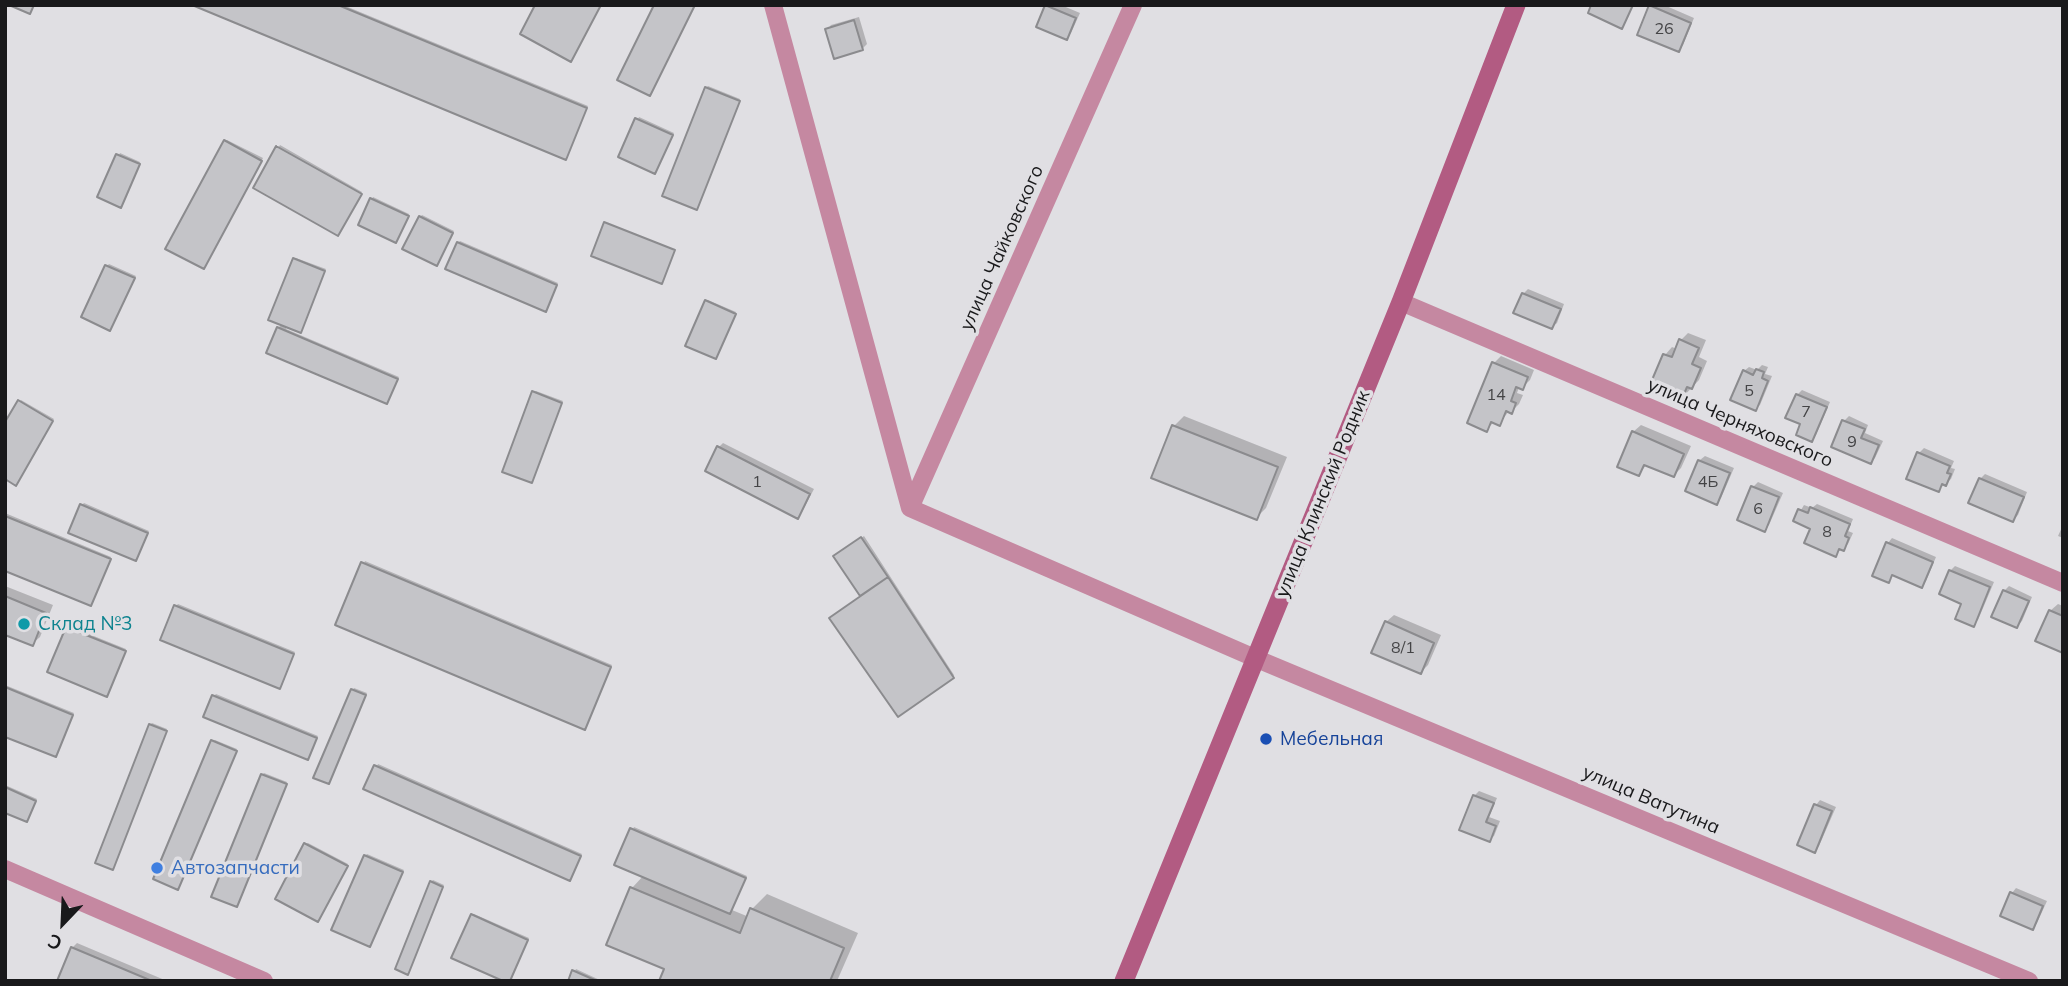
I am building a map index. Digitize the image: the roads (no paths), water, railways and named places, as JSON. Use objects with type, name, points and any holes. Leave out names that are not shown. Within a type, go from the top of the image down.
[{"type":"main road","name":"улица Клинский Родник","points":[[1125,981],[1401,302],[1516,5]]},
{"type":"street","points":[[773,5],[909,508]]},
{"type":"street","name":"улица Чайковского","points":[[909,508],[1133,5]]},
{"type":"street","name":"улица Черняховского","points":[[1401,302],[2063,583]]},
{"type":"street","name":"улица Ватутина","points":[[909,508],[1257,659],[2029,981]]},
{"type":"street","points":[[5,869],[264,981]]},
{"type":"street","points":[[215,981],[222,963]]},
{"type":"place","name":"Склад №3","points":[[24,624]]},
{"type":"place","name":"Мебельная","points":[[1266,739]]},
{"type":"place","name":"Автозапчасти","points":[[157,868]]}]
